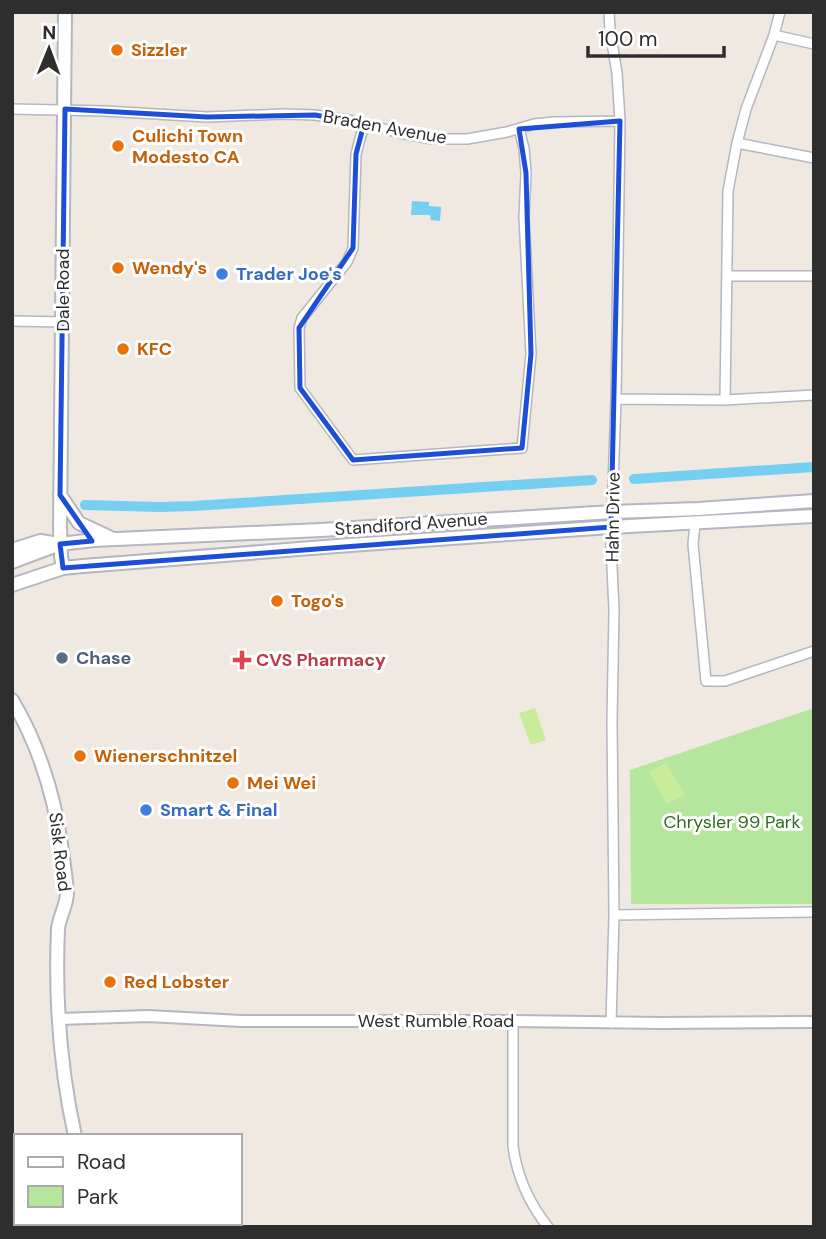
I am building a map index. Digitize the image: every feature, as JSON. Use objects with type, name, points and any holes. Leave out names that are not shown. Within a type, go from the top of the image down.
[{"type":"main road","name":"Dale Road","points":[[63,568],[60,495],[65,12]]},
{"type":"main road","points":[[60,495],[79,523],[114,540]]},
{"type":"main road","name":"Standiford Avenue","points":[[12,562],[60,544],[814,501]]},
{"type":"main road","name":"Standiford Avenue","points":[[12,585],[63,568],[611,527],[814,516]]},
{"type":"main road","points":[[12,550],[40,541],[60,544]]},
{"type":"main road","name":"Sisk Road","points":[[12,700],[40,755],[60,831],[67,897],[58,926],[59,1019],[75,1134]]},
{"type":"street","name":"Hahn Drive","points":[[610,12],[620,121],[617,399],[611,527],[614,610],[614,915],[611,1023]]},
{"type":"street","points":[[725,400],[728,191],[746,109],[780,12]]},
{"type":"street","points":[[774,35],[814,44]]},
{"type":"street","name":"Braden Avenue","points":[[12,109],[207,117],[315,115],[432,139],[467,139],[534,124],[620,121]]},
{"type":"street","points":[[364,124],[356,155],[353,248],[347,262],[302,318],[299,328],[300,388],[353,460],[522,448],[531,354],[524,217],[526,173],[519,129]]},
{"type":"street","points":[[737,144],[814,158]]},
{"type":"street","points":[[727,276],[814,276]]},
{"type":"street","points":[[12,321],[62,322]]},
{"type":"street","points":[[617,399],[725,400],[814,395]]},
{"type":"street","points":[[695,524],[694,544],[706,681],[725,681],[814,651]]},
{"type":"street","points":[[614,915],[814,912]]},
{"type":"street","name":"West Rumble Road","points":[[59,1019],[148,1016],[240,1021],[814,1022]]},
{"type":"street","points":[[513,1021],[515,1163],[523,1188],[548,1227]]},
{"type":"highlighted area","points":[[65,109],[207,117],[315,115],[364,124],[356,154],[353,248],[299,328],[300,388],[353,460],[522,448],[531,354],[526,173],[519,129],[620,121],[611,527],[63,568],[60,544],[92,541],[60,495]]},
{"type":"green space","points":[[535,708],[546,740],[531,745],[519,713]]},
{"type":"green space","name":"Chrysler 99 Park","points":[[814,708],[814,904],[631,904],[630,770]]},
{"type":"green space","points":[[666,763],[685,795],[667,804],[649,772]]},
{"type":"water","points":[[412,201],[429,202],[429,206],[441,207],[440,221],[431,220],[430,215],[411,215]]},
{"type":"waterway","points":[[634,479],[814,467]]},
{"type":"waterway","points":[[85,505],[193,506],[592,480]]},
{"type":"place","name":"Sizzler","points":[[117,50]]},
{"type":"place","name":"Culichi Town Modesto CA","points":[[118,146]]},
{"type":"place","name":"Wendy's","points":[[118,268]]},
{"type":"place","name":"Trader Joe's","points":[[222,274]]},
{"type":"place","name":"KFC","points":[[123,349]]},
{"type":"place","name":"Togo's","points":[[277,601]]},
{"type":"place","name":"Chase","points":[[62,658]]},
{"type":"place","name":"CVS Pharmacy","points":[[242,660]]},
{"type":"place","name":"Wienerschnitzel","points":[[80,756]]},
{"type":"place","name":"Mei Wei","points":[[233,783]]},
{"type":"place","name":"Smart & Final","points":[[146,810]]},
{"type":"place","name":"Red Lobster","points":[[110,982]]}]
